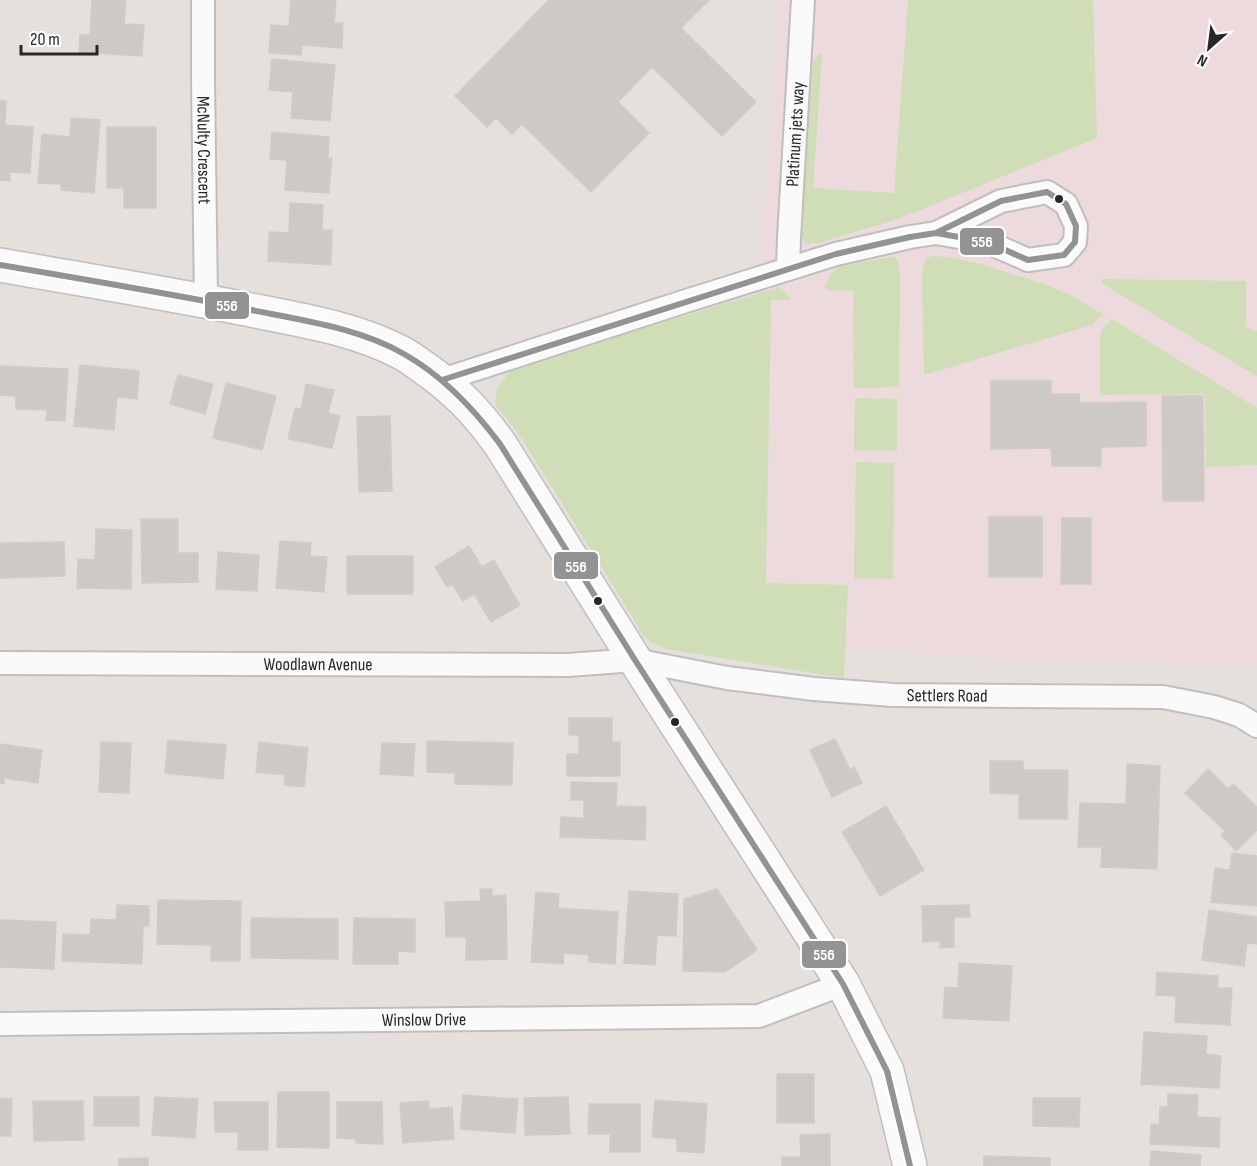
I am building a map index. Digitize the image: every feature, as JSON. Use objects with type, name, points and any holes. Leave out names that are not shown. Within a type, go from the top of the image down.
[{"type":"street","name":"McNulty Crescent","points":[[203,0],[206,301]]},
{"type":"street","name":"Platinum jets way","points":[[788,269],[803,0]]},
{"type":"street","points":[[442,380],[836,254],[936,233],[1001,201],[1047,192],[1066,204],[1076,226],[1075,242],[1064,255],[1029,260],[987,242],[936,233]]},
{"type":"street","points":[[0,265],[206,301],[329,326],[366,337],[402,353],[442,380],[464,399],[484,421],[500,444],[635,660],[843,984],[887,1071],[910,1166]]},
{"type":"street","name":"Woodlawn Avenue","points":[[0,663],[568,665],[635,660]]},
{"type":"street","name":"Settlers Road","points":[[635,660],[727,678],[893,695],[1163,697],[1214,707],[1239,715],[1257,726]]},
{"type":"street","name":"Winslow Drive","points":[[0,1024],[759,1016],[843,984]]},
{"type":"shaded area","points":[[779,0],[1257,0],[1257,666],[954,656],[679,637],[758,303]]},
{"type":"green space","points":[[908,0],[1093,0],[1097,138],[898,219],[818,243],[807,244],[801,238],[813,61],[822,54],[813,188],[894,193]]},
{"type":"green space","points":[[894,256],[898,261],[900,273],[899,387],[854,388],[853,291],[827,290],[825,287],[832,272],[840,267]]},
{"type":"green space","points":[[932,256],[981,264],[1049,286],[1074,297],[1102,314],[1092,325],[924,375],[922,271],[925,260]]},
{"type":"green space","points":[[1103,279],[1246,281],[1246,327],[1257,331],[1257,376],[1101,283]]},
{"type":"green space","points":[[780,287],[792,299],[771,300],[766,583],[848,585],[844,678],[666,649],[654,644],[644,636],[524,442],[495,404],[497,389],[512,368]]},
{"type":"green space","points":[[1112,319],[1257,408],[1257,465],[1206,467],[1205,394],[1100,395],[1100,335],[1102,329]]},
{"type":"green space","points":[[855,398],[897,399],[897,451],[854,450]]},
{"type":"green space","points":[[856,462],[894,463],[893,579],[854,578]]},
{"type":"building","points":[[92,0],[126,0],[124,24],[144,25],[142,56],[79,52],[80,35],[90,35]]},
{"type":"building","points":[[291,0],[336,0],[334,23],[343,23],[342,48],[302,45],[301,55],[269,53],[271,25],[289,26]]},
{"type":"building","points":[[549,0],[709,0],[681,28],[756,102],[722,136],[652,67],[618,102],[649,133],[591,192],[522,124],[512,134],[496,118],[487,127],[455,96]]},
{"type":"building","points":[[272,59],[335,65],[330,121],[291,118],[293,92],[269,90]]},
{"type":"building","points":[[0,100],[6,101],[5,125],[33,127],[30,173],[10,172],[10,181],[0,180]]},
{"type":"building","points":[[71,118],[100,120],[94,193],[61,190],[61,184],[38,183],[42,134],[70,137]]},
{"type":"building","points":[[107,127],[156,127],[156,208],[124,208],[124,188],[107,188]]},
{"type":"building","points":[[272,132],[329,137],[328,158],[332,158],[329,193],[285,190],[287,160],[270,159]]},
{"type":"building","points":[[290,203],[323,205],[322,230],[332,230],[331,265],[268,261],[269,232],[289,233]]},
{"type":"building","points":[[80,365],[139,371],[137,399],[117,397],[114,430],[74,426]]},
{"type":"building","points":[[0,366],[68,369],[65,421],[46,420],[47,410],[16,409],[16,396],[0,395]]},
{"type":"building","points":[[178,375],[213,384],[205,414],[170,404]]},
{"type":"building","points":[[991,381],[1051,381],[1051,394],[1079,394],[1080,403],[1146,402],[1146,446],[1101,447],[1101,466],[1052,466],[1051,448],[991,449]]},
{"type":"building","points":[[226,383],[276,396],[262,450],[213,438]]},
{"type":"building","points":[[306,384],[334,390],[328,413],[340,416],[332,448],[288,439],[295,408],[301,409]]},
{"type":"building","points":[[1162,396],[1203,396],[1204,501],[1163,501]]},
{"type":"building","points":[[390,416],[392,491],[359,492],[357,417]]},
{"type":"building","points":[[989,517],[1042,517],[1042,577],[989,577]]},
{"type":"building","points":[[1062,518],[1091,518],[1091,584],[1061,584]]},
{"type":"building","points":[[141,519],[178,519],[178,553],[198,553],[198,582],[142,583]]},
{"type":"building","points":[[96,529],[132,530],[131,589],[77,588],[78,559],[95,560]]},
{"type":"building","points":[[280,541],[311,543],[310,556],[327,557],[324,592],[276,588]]},
{"type":"building","points":[[64,542],[65,576],[0,578],[0,543]]},
{"type":"building","points":[[469,546],[482,567],[494,560],[520,605],[491,622],[474,594],[463,601],[452,584],[447,587],[435,567]]},
{"type":"building","points":[[218,552],[259,555],[257,591],[216,589]]},
{"type":"building","points":[[347,556],[413,556],[413,594],[347,594]]},
{"type":"building","points":[[569,718],[612,718],[612,742],[620,742],[620,776],[567,776],[567,754],[579,754],[579,735],[569,735]]},
{"type":"building","points":[[835,739],[850,770],[854,767],[862,783],[832,797],[810,750]]},
{"type":"building","points":[[168,740],[226,745],[223,779],[165,773]]},
{"type":"building","points":[[427,741],[513,743],[512,785],[455,784],[455,773],[427,772]]},
{"type":"building","points":[[101,742],[131,743],[129,793],[99,792]]},
{"type":"building","points":[[259,742],[308,748],[304,787],[284,785],[285,775],[256,772]]},
{"type":"building","points":[[382,743],[415,744],[413,776],[380,774]]},
{"type":"building","points":[[0,744],[42,750],[38,783],[4,778],[4,784],[0,783]]},
{"type":"building","points":[[990,761],[1023,761],[1023,770],[1068,770],[1067,819],[1019,819],[1019,794],[990,793]]},
{"type":"building","points":[[1127,764],[1160,766],[1157,869],[1101,867],[1102,847],[1078,847],[1080,803],[1126,804]]},
{"type":"building","points":[[1208,769],[1228,789],[1233,784],[1257,807],[1257,830],[1236,851],[1221,835],[1225,831],[1185,793]]},
{"type":"building","points":[[571,782],[617,783],[616,806],[646,807],[645,840],[560,837],[561,817],[584,818],[584,800],[571,800]]},
{"type":"building","points":[[886,806],[924,870],[880,896],[842,832]]},
{"type":"building","points":[[1232,853],[1257,856],[1257,906],[1211,902],[1215,868],[1230,870]]},
{"type":"building","points":[[480,889],[492,889],[492,896],[506,895],[507,959],[466,960],[466,937],[446,937],[445,902],[481,901]]},
{"type":"building","points":[[717,889],[757,950],[725,972],[683,971],[684,899]]},
{"type":"building","points":[[629,891],[678,894],[676,936],[657,935],[655,965],[624,963]]},
{"type":"building","points":[[536,892],[559,894],[558,908],[618,912],[615,964],[589,962],[589,955],[564,953],[563,964],[531,962]]},
{"type":"building","points":[[158,900],[241,901],[240,961],[211,961],[211,945],[157,944]]},
{"type":"building","points":[[117,905],[149,906],[149,926],[143,926],[142,964],[62,961],[63,934],[90,935],[91,919],[116,920]]},
{"type":"building","points":[[969,905],[970,917],[954,917],[954,947],[940,948],[940,941],[923,942],[922,906]]},
{"type":"building","points":[[1209,910],[1257,917],[1257,944],[1247,943],[1244,966],[1202,960]]},
{"type":"building","points":[[251,918],[338,919],[338,959],[251,958]]},
{"type":"building","points":[[354,918],[415,919],[415,952],[398,951],[398,964],[353,964]]},
{"type":"building","points":[[0,920],[56,922],[54,969],[0,967]]},
{"type":"building","points":[[959,963],[1012,966],[1009,1021],[943,1018],[945,987],[958,988]]},
{"type":"building","points":[[1157,972],[1218,976],[1217,988],[1232,988],[1230,1025],[1175,1022],[1176,996],[1156,995]]},
{"type":"building","points":[[1144,1032],[1207,1036],[1206,1054],[1221,1056],[1219,1088],[1141,1084]]},
{"type":"building","points":[[777,1074],[814,1074],[814,1123],[777,1123]]},
{"type":"building","points":[[278,1092],[329,1092],[329,1148],[277,1147]]},
{"type":"building","points":[[1168,1094],[1198,1095],[1197,1117],[1220,1118],[1219,1147],[1150,1144],[1151,1124],[1159,1125],[1160,1107],[1168,1107]]},
{"type":"building","points":[[463,1095],[518,1099],[515,1133],[460,1129]]},
{"type":"building","points":[[94,1097],[139,1097],[139,1126],[94,1126]]},
{"type":"building","points":[[155,1097],[198,1099],[195,1138],[152,1135]]},
{"type":"building","points":[[568,1097],[570,1134],[525,1135],[524,1098]]},
{"type":"building","points":[[0,1098],[12,1099],[11,1136],[0,1136]]},
{"type":"building","points":[[1033,1098],[1080,1098],[1079,1127],[1033,1126]]},
{"type":"building","points":[[655,1100],[707,1104],[704,1153],[677,1151],[677,1139],[652,1137]]},
{"type":"building","points":[[33,1101],[83,1101],[84,1140],[34,1141]]},
{"type":"building","points":[[428,1101],[429,1109],[452,1107],[454,1139],[403,1143],[400,1103]]},
{"type":"building","points":[[214,1102],[268,1102],[268,1150],[238,1150],[238,1132],[215,1132]]},
{"type":"building","points":[[337,1102],[382,1102],[383,1144],[356,1143],[356,1139],[337,1138]]},
{"type":"building","points":[[589,1104],[640,1104],[640,1152],[610,1152],[610,1134],[588,1134]]},
{"type":"building","points":[[830,1134],[830,1166],[782,1166],[782,1157],[801,1157],[800,1135]]},
{"type":"building","points":[[1151,1151],[1201,1155],[1200,1166],[1150,1166]]},
{"type":"building","points":[[984,1156],[1050,1158],[1050,1166],[984,1166]]},
{"type":"building","points":[[148,1158],[148,1166],[119,1166],[119,1159]]},
{"type":"transit line","name":"556","points":[[1047,192],[1066,204],[1076,226],[1075,242],[1064,255],[1028,260],[987,242],[936,233],[1001,201],[1047,192]]},
{"type":"transit line","name":"556","points":[[442,380],[836,254],[936,233]]},
{"type":"transit line","name":"556","points":[[0,265],[216,303],[347,331],[367,337],[404,354],[432,372],[457,394],[500,444],[635,660],[843,984],[887,1071],[910,1166]]}]
